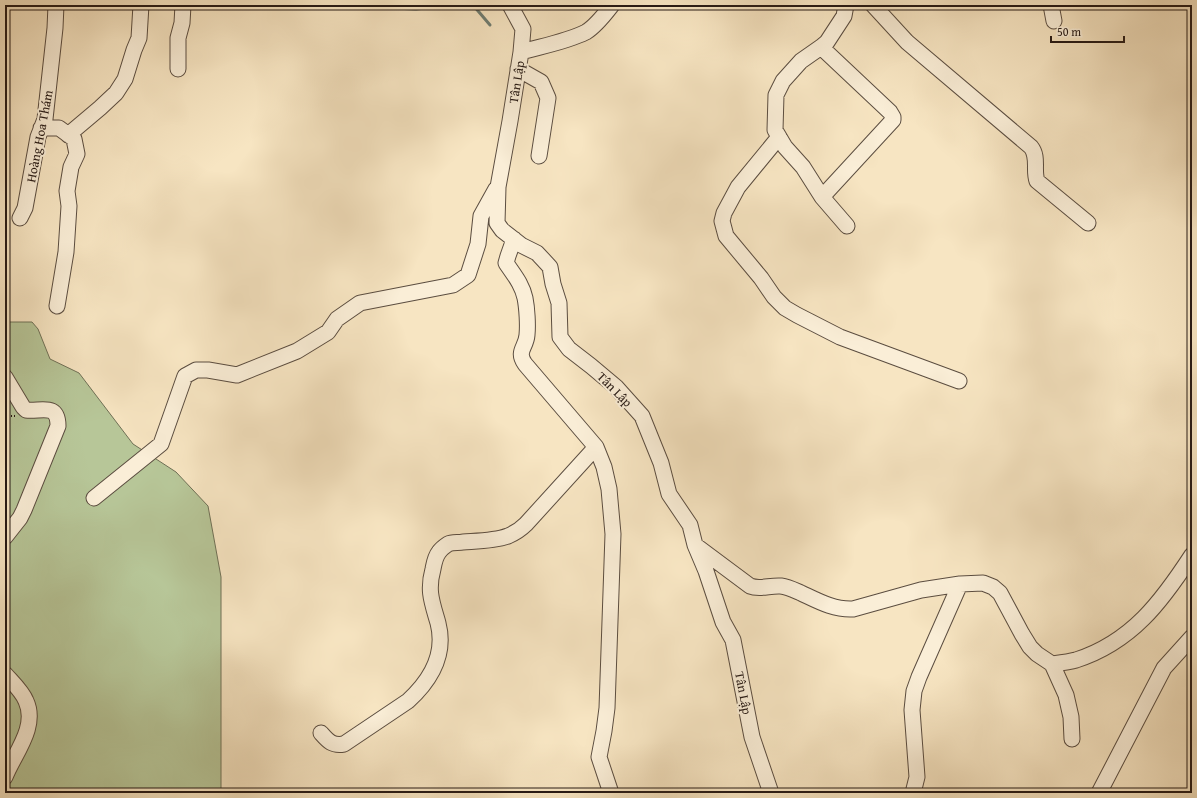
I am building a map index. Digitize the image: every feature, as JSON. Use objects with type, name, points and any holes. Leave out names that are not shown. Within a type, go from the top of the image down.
[{"type":"street","name":"Hoàng Hoa Thám","points":[[20,218],[25,208],[38,137],[45,119],[55,28],[56,5]]},
{"type":"street","points":[[68,135],[116,93],[125,79],[139,38],[141,5]]},
{"type":"street","points":[[178,69],[178,38],[182,23],[183,5]]},
{"type":"street","name":"Tân Lập","points":[[510,5],[522,29],[518,69],[498,187],[497,223],[502,230],[521,245],[537,253],[550,267],[558,304],[560,337],[569,349],[616,387],[642,416],[660,463],[669,494],[690,524],[695,545],[706,571],[723,622],[733,640],[752,737],[771,793]]},
{"type":"street","points":[[520,52],[560,42],[587,31],[605,15],[612,5]]},
{"type":"street","points":[[846,5],[844,16],[827,42],[821,48],[800,61],[783,81],[776,95],[775,130],[785,147],[803,167],[822,197],[847,226]]},
{"type":"street","points":[[874,5],[907,42],[1031,147],[1034,154],[1037,181],[1088,223]]},
{"type":"street","points":[[1051,5],[1054,20]]},
{"type":"street","points":[[821,48],[890,112],[893,117],[893,120],[822,197]]},
{"type":"street","points":[[518,69],[540,82],[548,98],[539,156]]},
{"type":"street","points":[[41,128],[59,128],[74,138],[77,154],[71,167],[67,191],[69,206],[66,233],[66,252],[57,306]]},
{"type":"street","points":[[779,137],[738,187],[724,213],[722,221],[726,236],[761,278],[774,297],[785,308],[796,315],[840,337],[959,381]]},
{"type":"street","points":[[94,498],[162,444],[184,376],[196,370],[237,374],[297,351],[328,332],[338,319],[360,304],[453,285],[468,275],[478,244],[481,216],[498,187]]},
{"type":"street","points":[[514,239],[506,263],[521,286],[525,299],[527,334],[521,357],[525,364],[596,447],[604,467],[609,489],[613,534],[607,708],[599,757],[611,793]]},
{"type":"street","points":[[5,377],[26,410],[46,409],[56,414],[58,420],[58,426],[24,510],[5,538]]},
{"type":"street","points":[[321,733],[329,742],[334,744],[344,744],[408,701],[415,694],[437,661],[440,652],[440,633],[430,593],[430,577],[440,551],[449,544],[495,539],[508,536],[518,531],[596,447]]},
{"type":"street","points":[[695,545],[750,586],[774,586],[788,588],[833,608],[843,610],[853,609],[921,590],[960,584],[983,583],[994,587],[1000,593],[1030,647],[1036,654],[1052,664],[1066,694],[1072,717],[1072,739]]},
{"type":"street","points":[[1052,664],[1090,655],[1117,641],[1149,613],[1170,588],[1192,555]]},
{"type":"street","points":[[913,793],[917,777],[912,710],[914,691],[960,584]]},
{"type":"street","points":[[1099,793],[1164,668],[1192,637]]},
{"type":"street","points":[[5,674],[26,700],[30,720],[26,733],[5,777]]},
{"type":"green space","points":[[5,322],[32,322],[38,329],[50,359],[79,373],[133,444],[176,472],[208,506],[221,577],[221,793],[5,793]]},
{"type":"waterway","points":[[389,5],[392,8],[416,9],[455,5]]},
{"type":"waterway","points":[[466,5],[473,5],[490,25]]}]
